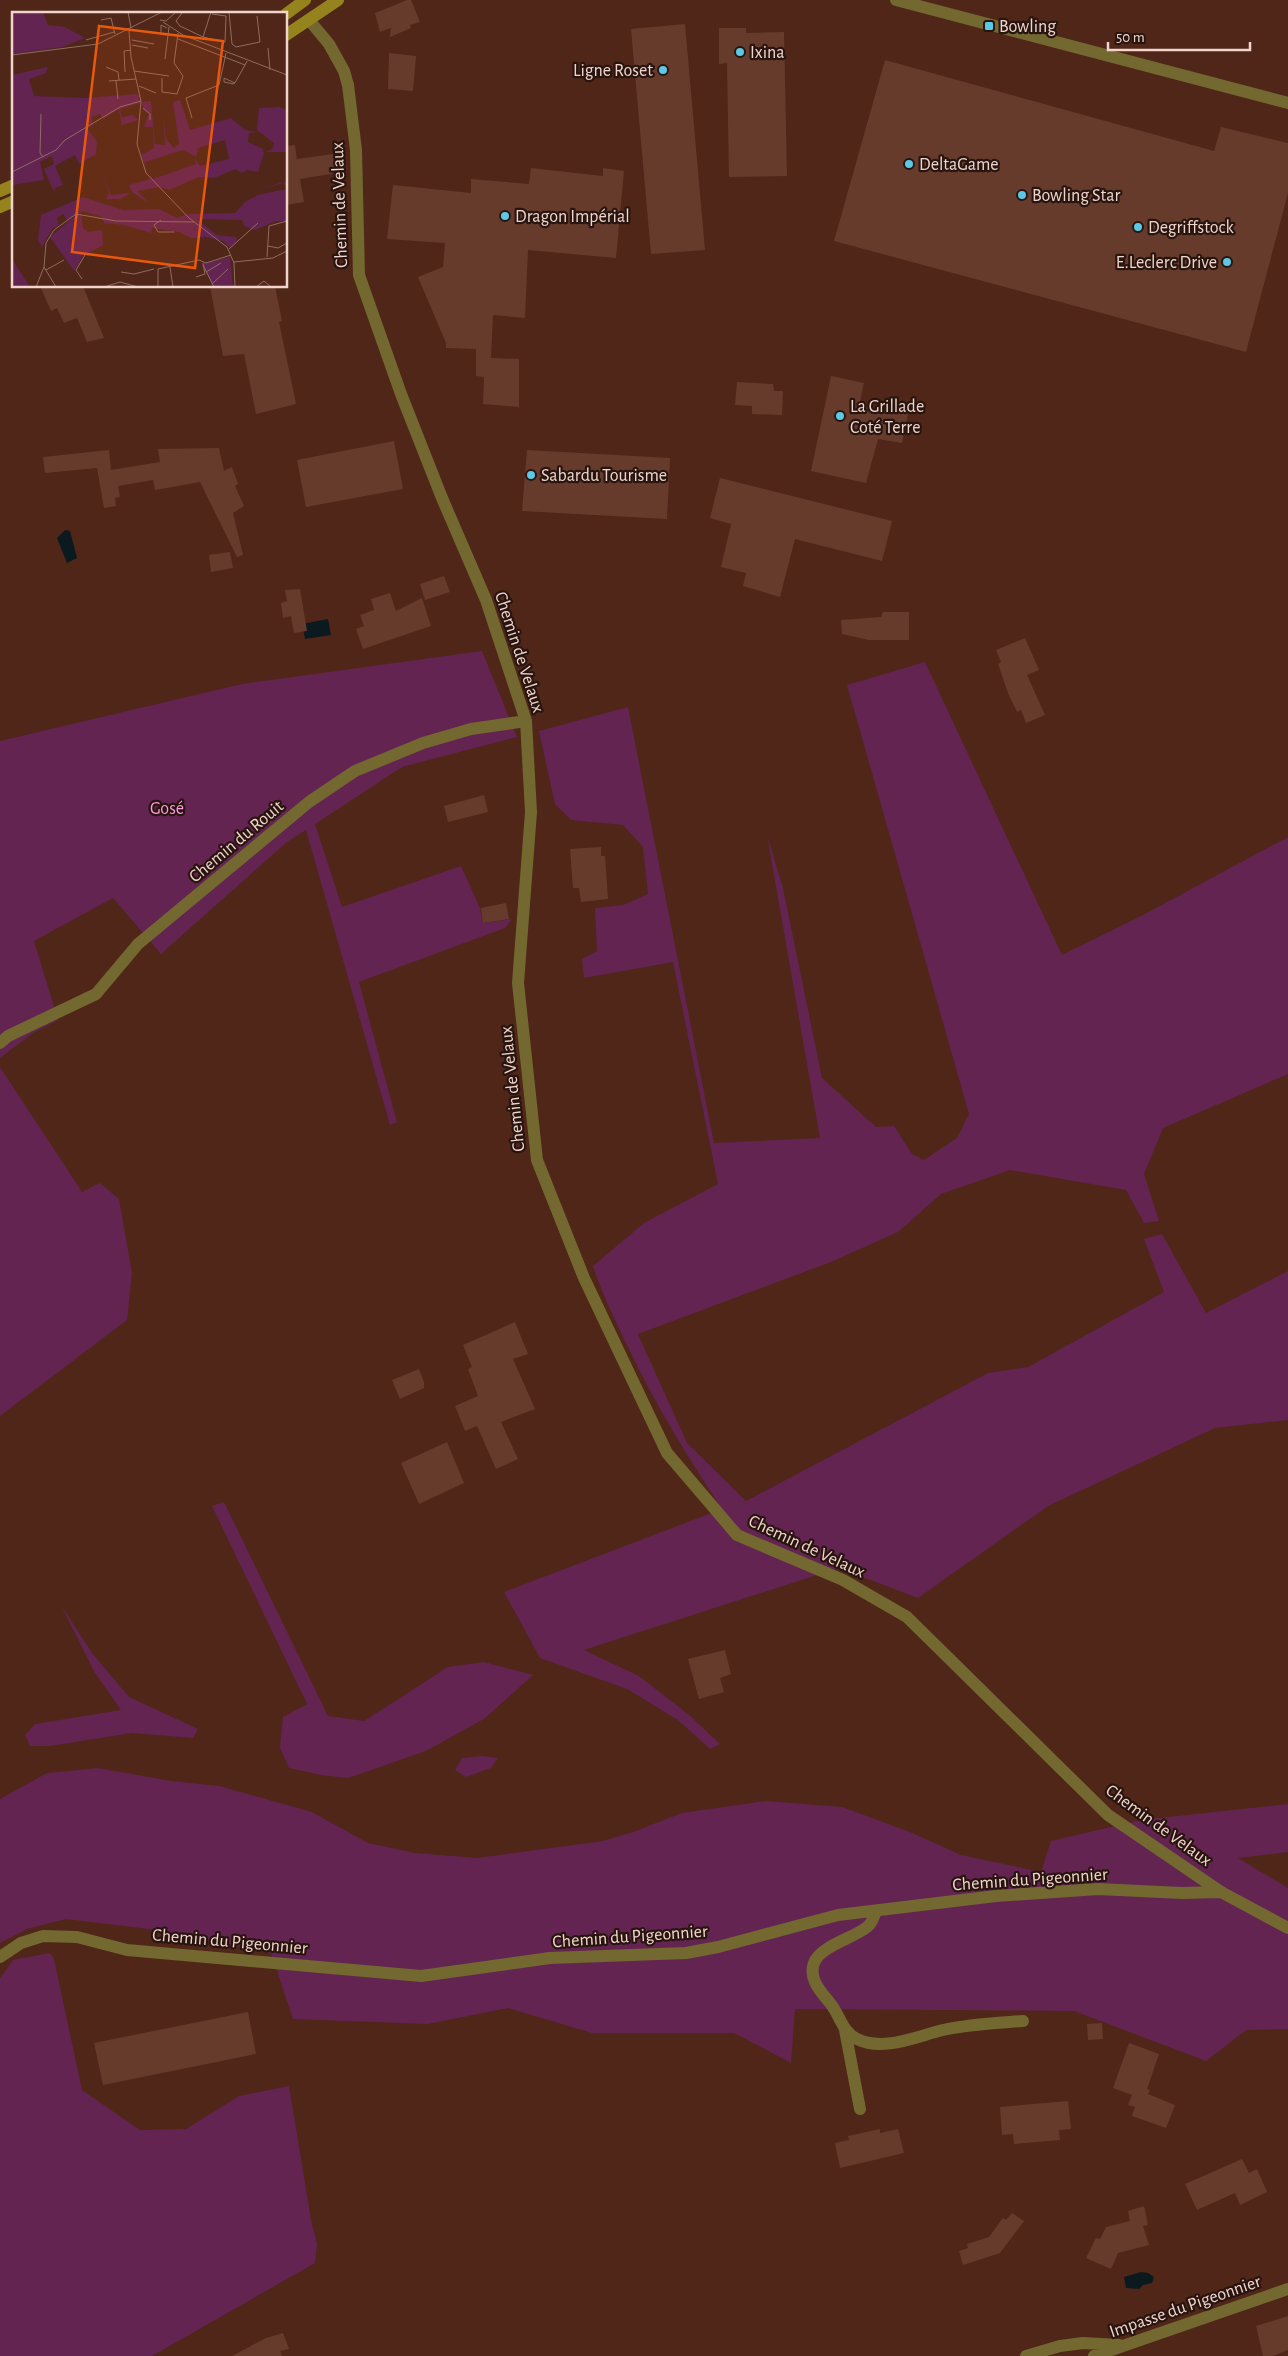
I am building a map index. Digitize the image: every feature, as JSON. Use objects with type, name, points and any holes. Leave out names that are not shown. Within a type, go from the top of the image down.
[{"type":"main road","points":[[288,13],[306,0]]},
{"type":"main road","points":[[288,34],[338,0]]},
{"type":"main road","points":[[0,191],[12,186]]},
{"type":"main road","points":[[0,207],[12,202]]},
{"type":"street","points":[[896,0],[1288,103]]},
{"type":"street","name":"Chemin de Velaux","points":[[309,20],[329,44],[344,71],[348,85],[356,150],[359,275],[401,394],[442,498],[486,600],[526,721],[531,812],[518,983],[537,1160],[584,1278],[667,1453],[737,1535],[843,1580],[907,1617],[1108,1815],[1222,1892]]},
{"type":"street","name":"Chemin du Rouit","points":[[0,1043],[8,1036],[96,994],[138,944],[309,802],[355,771],[423,743],[471,729],[526,721]]},
{"type":"street","name":"Chemin du Pigeonnier","points":[[0,1957],[21,1943],[43,1936],[77,1937],[127,1950],[421,1976],[550,1958],[686,1953],[718,1947],[838,1915],[996,1896],[1098,1889],[1182,1894],[1222,1892]]},
{"type":"street","points":[[1222,1892],[1288,1928]]},
{"type":"street","points":[[860,2109],[845,2030],[832,2006],[818,1988],[812,1974],[814,1962],[824,1951],[869,1926],[876,1911]]},
{"type":"street","points":[[845,2030],[857,2039],[873,2043],[893,2042],[951,2029],[1023,2022]]},
{"type":"street","name":"Impasse du Pigeonnier","points":[[1094,2356],[1288,2289]]},
{"type":"street","points":[[1026,2356],[1060,2346],[1083,2343],[1129,2345]]},
{"type":"green space","name":"Gosé","points":[[482,651],[517,737],[402,767],[315,824],[342,907],[461,866],[480,908],[483,923],[512,919],[505,928],[359,982],[397,1122],[390,1125],[306,830],[287,842],[161,954],[113,898],[34,941],[58,1020],[33,1033],[0,1058],[0,741],[242,684]]},
{"type":"green space","points":[[925,662],[1062,955],[1145,914],[1288,837],[1288,1074],[1163,1128],[1144,1174],[1159,1221],[1144,1223],[1126,1190],[1010,1170],[941,1194],[898,1232],[831,1262],[638,1334],[687,1443],[746,1501],[988,1373],[1028,1367],[1164,1292],[1144,1239],[1162,1234],[1206,1313],[1288,1271],[1288,1420],[1215,1428],[1048,1506],[918,1598],[839,1568],[584,1650],[639,1676],[688,1714],[720,1744],[710,1749],[678,1720],[627,1689],[540,1658],[504,1592],[722,1509],[649,1389],[609,1307],[593,1266],[644,1223],[718,1184],[673,962],[584,978],[582,959],[597,951],[595,908],[623,905],[648,894],[643,847],[623,825],[571,820],[555,804],[539,731],[628,707],[714,1143],[820,1138],[767,835],[783,888],[822,1078],[876,1127],[894,1126],[912,1154],[924,1160],[957,1138],[969,1114],[847,685]]},
{"type":"green space","points":[[0,1067],[82,1192],[100,1183],[119,1199],[132,1273],[127,1320],[0,1416]]},
{"type":"green space","points":[[224,1502],[328,1716],[364,1721],[448,1667],[484,1662],[533,1675],[484,1719],[426,1751],[348,1778],[321,1775],[289,1768],[280,1748],[283,1717],[307,1704],[212,1506]]},
{"type":"green space","points":[[61,1605],[92,1653],[129,1697],[198,1729],[193,1738],[132,1733],[50,1746],[30,1746],[25,1735],[35,1724],[121,1710],[95,1673]]},
{"type":"green space","points":[[482,1756],[498,1758],[491,1768],[466,1777],[455,1770],[462,1758]]},
{"type":"green space","points":[[98,1768],[171,1781],[219,1786],[312,1812],[368,1843],[415,1853],[477,1858],[603,1841],[633,1832],[682,1813],[766,1801],[842,1807],[910,1832],[961,1855],[1041,1872],[1051,1841],[1141,1820],[1288,1804],[1288,1852],[1238,1858],[1288,1888],[1288,2029],[1246,2030],[1206,2061],[1074,2011],[795,2009],[791,2063],[734,2033],[592,2033],[508,2008],[428,2024],[293,2019],[271,1953],[157,1930],[66,1919],[27,1929],[0,1943],[0,1799],[47,1773]]},
{"type":"green space","points":[[50,1953],[54,1959],[82,2090],[140,2130],[186,2129],[239,2096],[289,2086],[311,2220],[317,2244],[315,2263],[152,2356],[0,2356],[0,1978],[13,1960]]},
{"type":"shaded area","points":[[65,530],[70,531],[77,558],[67,563],[57,538]]},
{"type":"shaded area","points":[[328,619],[331,635],[305,639],[302,624]]},
{"type":"shaded area","points":[[1141,2272],[1148,2273],[1154,2277],[1152,2283],[1143,2285],[1139,2289],[1126,2288],[1124,2277]]},
{"type":"building","points":[[411,0],[420,22],[410,25],[411,28],[390,37],[391,28],[380,32],[375,13]]},
{"type":"building","points":[[685,24],[705,250],[651,254],[631,29]]},
{"type":"building","points":[[719,28],[746,28],[746,33],[784,32],[787,176],[729,177],[727,63],[719,64]]},
{"type":"building","points":[[389,53],[416,56],[413,91],[388,89]]},
{"type":"building","points":[[885,60],[1214,151],[1221,127],[1288,143],[1288,193],[1246,352],[834,241]]},
{"type":"building","points":[[295,145],[297,161],[297,159],[333,154],[336,173],[300,179],[304,202],[288,205],[288,146]]},
{"type":"building","name":"Dragon Impérial","points":[[531,168],[603,176],[603,168],[624,171],[616,258],[528,250],[525,318],[493,315],[491,358],[519,359],[519,407],[483,404],[484,377],[476,376],[476,349],[446,348],[446,343],[418,277],[443,267],[445,243],[387,239],[393,185],[471,193],[471,179],[529,184]]},
{"type":"building","points":[[41,288],[84,288],[104,338],[87,342],[77,318],[64,323],[57,308],[51,311]]},
{"type":"building","points":[[210,288],[275,288],[282,321],[279,322],[296,404],[256,414],[244,354],[223,356]]},
{"type":"building","name":"La Grillade Coté Terre","points":[[831,376],[864,383],[859,406],[908,414],[902,443],[878,439],[866,483],[811,471]]},
{"type":"building","points":[[737,382],[773,384],[774,391],[783,391],[782,415],[752,414],[752,406],[735,405]]},
{"type":"building","points":[[394,441],[403,489],[306,507],[297,460]]},
{"type":"building","points":[[219,448],[224,471],[232,467],[238,484],[235,486],[244,506],[233,513],[243,555],[237,557],[200,482],[155,490],[153,480],[118,486],[120,497],[115,498],[116,506],[104,508],[97,468],[45,473],[43,457],[109,450],[111,470],[160,462],[158,449]]},
{"type":"building","points":[[527,450],[670,458],[667,519],[522,511]]},
{"type":"building","points":[[720,478],[892,521],[882,561],[795,539],[780,597],[743,586],[746,573],[721,567],[731,524],[710,518]]},
{"type":"building","points":[[230,552],[233,568],[211,572],[209,555]]},
{"type":"building","points":[[444,576],[450,592],[425,600],[420,584]]},
{"type":"building","points":[[300,589],[307,631],[294,633],[291,616],[283,618],[281,603],[287,601],[285,590]]},
{"type":"building","points":[[390,593],[396,611],[422,598],[431,626],[363,649],[356,629],[364,626],[360,615],[374,610],[371,599]]},
{"type":"building","points":[[883,612],[909,612],[909,640],[869,640],[842,634],[841,620],[881,617]]},
{"type":"building","points":[[1025,638],[1039,670],[1027,675],[1045,715],[1026,723],[1021,710],[1017,712],[1008,693],[998,664],[1001,662],[996,650]]},
{"type":"building","points":[[484,795],[488,812],[448,822],[444,806]]},
{"type":"building","points":[[601,847],[601,856],[605,856],[608,899],[581,902],[579,888],[573,888],[570,849]]},
{"type":"building","points":[[506,903],[509,919],[483,923],[481,908]]},
{"type":"building","points":[[515,1322],[528,1354],[513,1359],[535,1409],[501,1422],[518,1459],[496,1469],[477,1426],[465,1431],[455,1406],[478,1396],[468,1369],[472,1367],[463,1345]]},
{"type":"building","points":[[419,1369],[424,1382],[424,1388],[400,1399],[392,1380]]},
{"type":"building","points":[[447,1442],[464,1483],[419,1504],[401,1463]]},
{"type":"building","points":[[725,1650],[731,1674],[720,1678],[724,1692],[699,1699],[688,1659]]},
{"type":"building","points":[[248,2012],[256,2054],[103,2085],[94,2043]]},
{"type":"building","points":[[1102,2023],[1103,2039],[1088,2040],[1087,2024]]},
{"type":"building","points":[[1129,2043],[1159,2054],[1147,2089],[1150,2090],[1148,2094],[1175,2105],[1166,2128],[1132,2116],[1135,2107],[1128,2105],[1132,2095],[1113,2088]]},
{"type":"building","points":[[1068,2101],[1071,2129],[1059,2130],[1060,2140],[1014,2144],[1013,2134],[1002,2135],[1000,2107]]},
{"type":"building","points":[[880,2129],[880,2133],[898,2129],[904,2153],[840,2168],[835,2143],[849,2140],[848,2136]]},
{"type":"building","points":[[1242,2159],[1249,2173],[1257,2169],[1267,2192],[1240,2205],[1235,2193],[1197,2210],[1185,2184]]},
{"type":"building","points":[[1144,2206],[1148,2225],[1143,2226],[1149,2245],[1118,2253],[1111,2269],[1086,2258],[1096,2238],[1100,2239],[1106,2227],[1130,2221],[1128,2211]]},
{"type":"building","points":[[1012,2213],[1024,2221],[1000,2253],[963,2265],[959,2251],[968,2248],[967,2244],[989,2237],[1003,2218],[1006,2220]]},
{"type":"building","points":[[1288,2316],[1288,2350],[1273,2356],[1263,2356],[1256,2326]]},
{"type":"building","points":[[283,2333],[289,2349],[280,2351],[282,2356],[232,2356],[266,2338]]},
{"type":"place","name":"Bowling","points":[[989,26]]},
{"type":"place","name":"Ixina","points":[[740,52]]},
{"type":"place","name":"Ligne Roset","points":[[663,70]]},
{"type":"place","name":"DeltaGame","points":[[909,164]]},
{"type":"place","name":"Bowling Star","points":[[1022,195]]},
{"type":"place","name":"Dragon Impérial","points":[[505,216]]},
{"type":"place","name":"Degriffstock","points":[[1138,227]]},
{"type":"place","name":"E.Leclerc Drive","points":[[1227,262]]},
{"type":"place","name":"La Grillade Coté Terre","points":[[840,416]]},
{"type":"place","name":"Sabardu Tourisme","points":[[531,475]]}]
